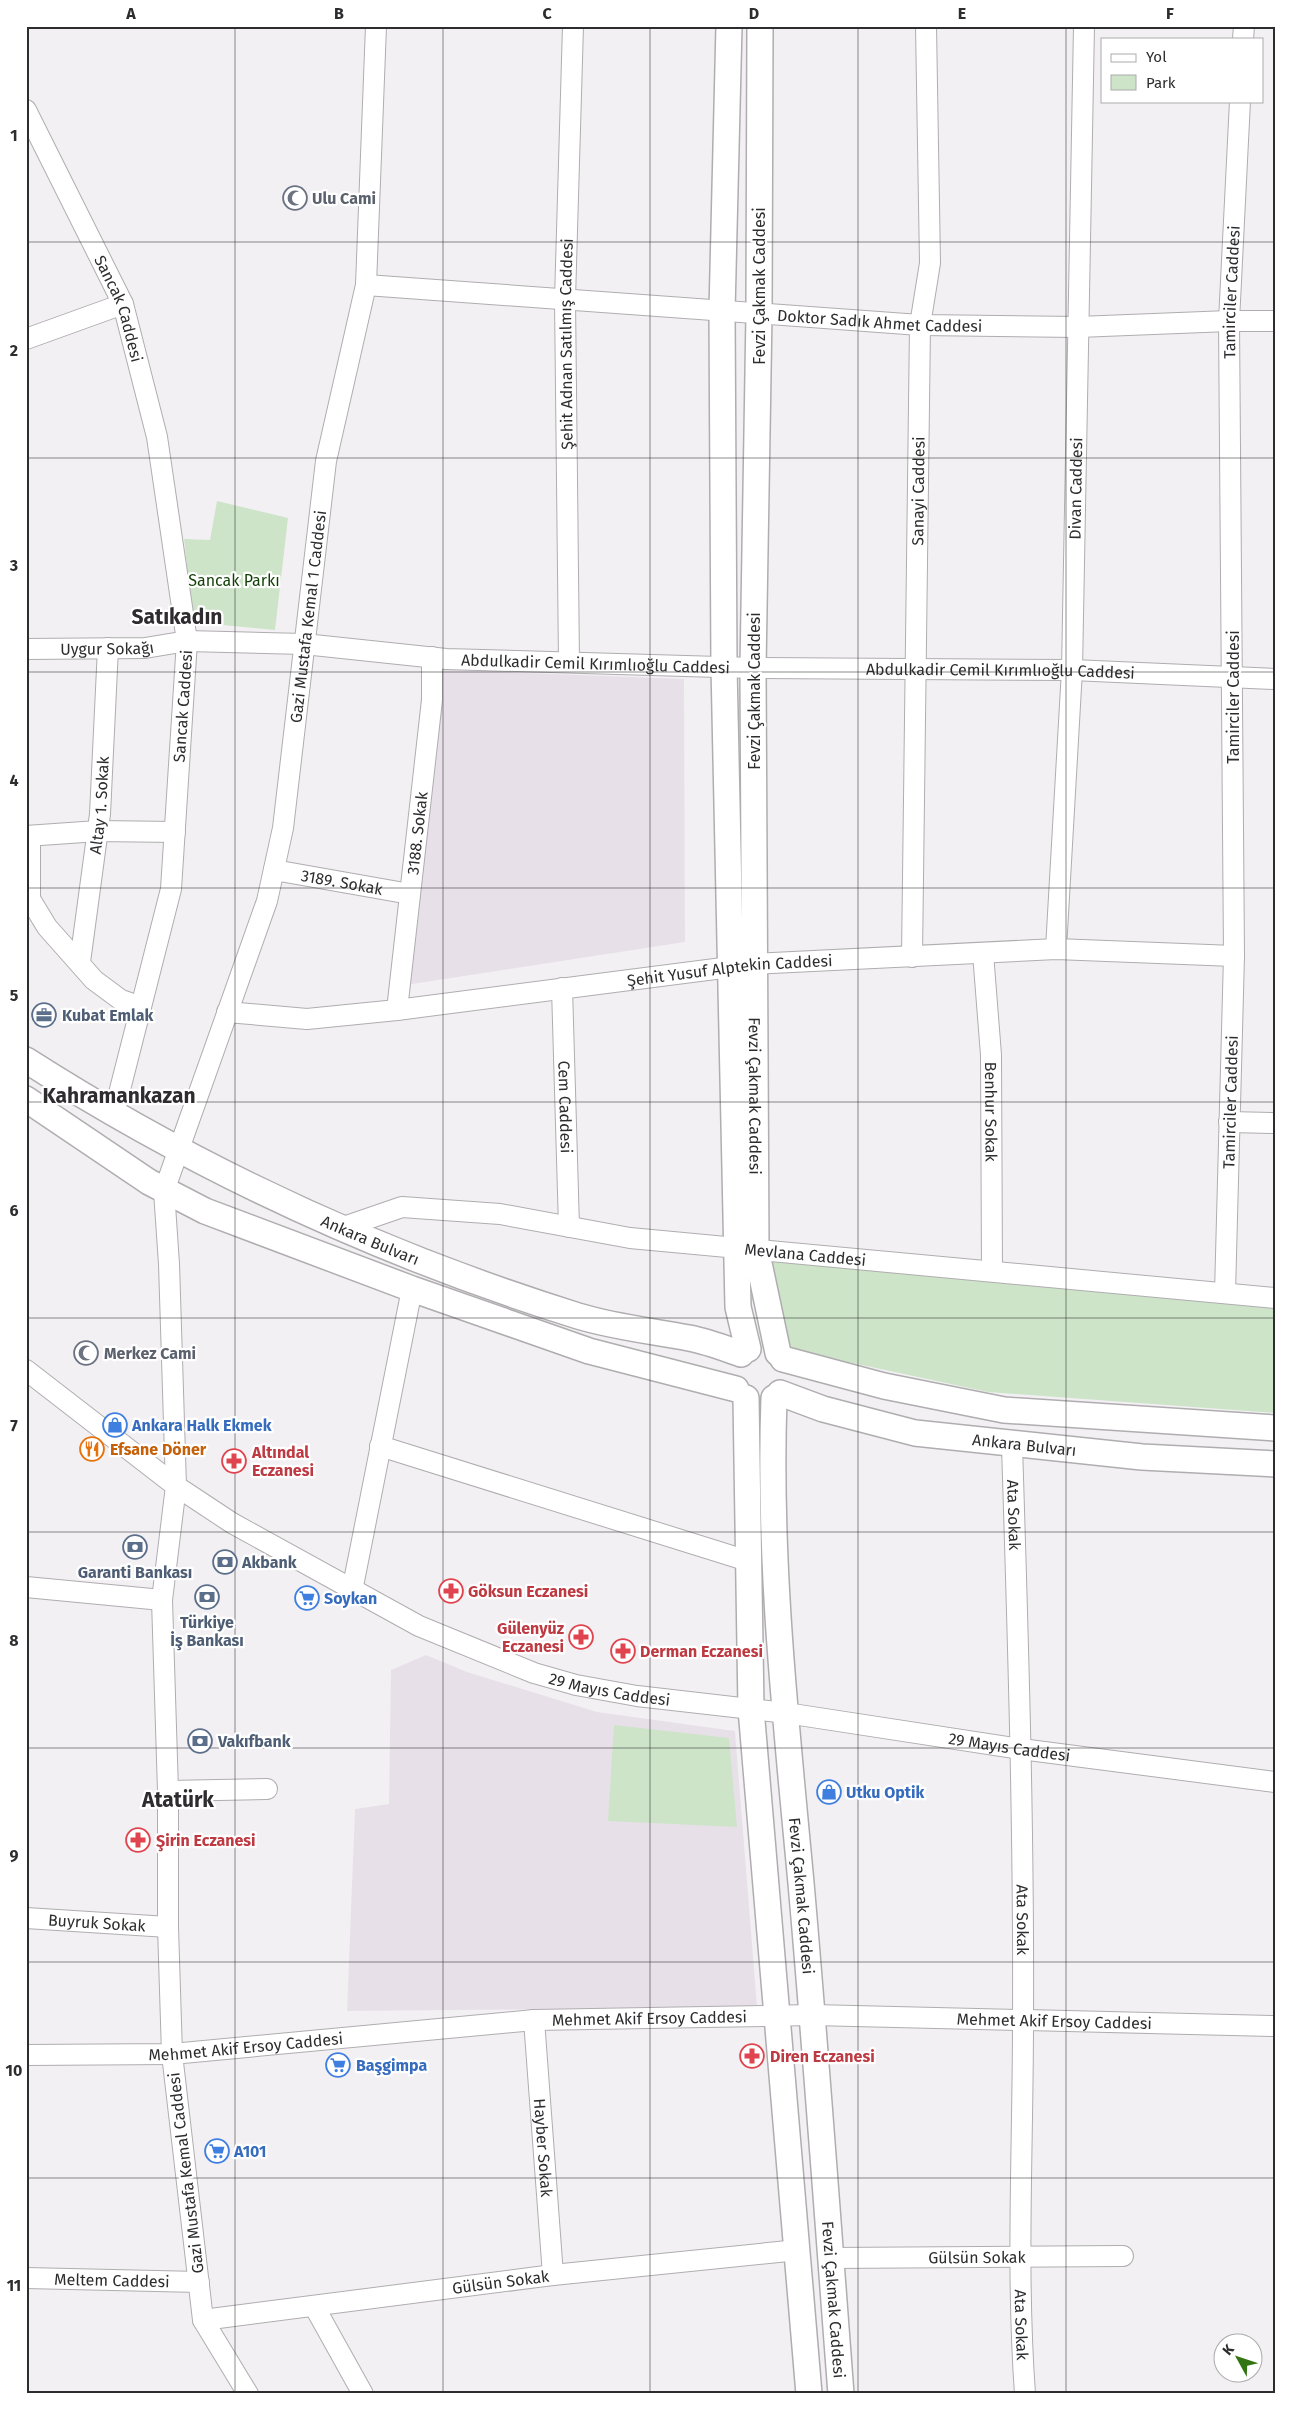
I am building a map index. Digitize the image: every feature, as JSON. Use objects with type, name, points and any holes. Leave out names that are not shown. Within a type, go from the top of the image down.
[{"type":"main road","name":"Fevzi Çakmak Caddesi","points":[[729,26],[722,311],[724,667],[742,965],[746,1248],[738,1307],[744,1351]]},
{"type":"main road","name":"Fevzi Çakmak Caddesi","points":[[742,965],[753,668],[759,314],[760,26]]},
{"type":"main road","name":"Ankara Bulvarı","points":[[26,1060],[114,1113],[223,1174],[341,1228],[453,1274],[580,1316],[744,1351]]},
{"type":"main road","name":"Ankara Bulvarı","points":[[26,1099],[164,1191],[237,1224],[589,1351],[741,1394]]},
{"type":"main road","name":"Fevzi Çakmak Caddesi","points":[[746,1248],[780,1356]]},
{"type":"main road","points":[[780,1356],[786,1366],[787,1381],[777,1395],[760,1402],[741,1394],[732,1375],[733,1367],[744,1351],[763,1346],[780,1356],[892,1388],[1004,1410],[1275,1428]]},
{"type":"main road","name":"Fevzi Çakmak Caddesi","points":[[741,1394],[748,1561],[751,1709],[809,2394]]},
{"type":"main road","name":"Fevzi Çakmak Caddesi","points":[[777,1395],[772,1487],[786,1713],[813,2015],[841,2394]]},
{"type":"main road","name":"Ankara Bulvarı","points":[[777,1395],[915,1433],[1012,1445],[1142,1457],[1275,1464]]},
{"type":"street","name":"Gazi Mustafa Kemal 1 Caddesi","points":[[164,1191],[267,901],[283,828],[326,461],[366,285],[376,26]]},
{"type":"street","name":"Şehit Adnan Satılmış Caddesi","points":[[569,662],[565,299],[573,26]]},
{"type":"street","name":"Sanayi Caddesi","points":[[912,957],[920,325],[930,263],[926,26]]},
{"type":"street","name":"Divan Caddesi","points":[[1056,949],[1072,670],[1084,26]]},
{"type":"street","name":"Tamirciler Caddesi","points":[[1225,1293],[1234,956],[1229,321],[1240,102]]},
{"type":"street","name":"Sancak Caddesi","points":[[29,121],[123,304],[157,437],[187,641],[172,889],[114,1113]]},
{"type":"street","name":"Doktor Sadık Ahmet Caddesi","points":[[366,285],[920,325],[1078,327],[1275,321]]},
{"type":"street","points":[[26,339],[123,304]]},
{"type":"street","name":"Abdulkadir Cemil Kırımlıoğlu Caddesi","points":[[187,641],[304,644],[432,657],[569,662],[753,668],[1072,670],[1275,680]]},
{"type":"street","name":"Uygur Sokağı","points":[[26,649],[145,648],[187,641]]},
{"type":"street","name":"Altay 1. Sokak","points":[[80,962],[98,831],[108,648]]},
{"type":"street","name":"3188. Sokak","points":[[397,1010],[432,700],[432,657]]},
{"type":"street","points":[[141,1007],[121,1000],[94,980],[80,962],[47,928],[30,900],[28,836],[98,831],[175,832]]},
{"type":"street","name":"3189. Sokak","points":[[274,870],[410,894]]},
{"type":"street","name":"Şehit Yusuf Alptekin Caddesi","points":[[228,1012],[308,1019],[397,1010],[742,965],[1056,949],[1234,956]]},
{"type":"street","name":"Benhur Sokak","points":[[983,953],[991,1055],[992,1271]]},
{"type":"street","name":"Cem Caddesi","points":[[562,988],[569,1227]]},
{"type":"street","points":[[1229,1122],[1275,1123]]},
{"type":"street","name":"Gazi Mustafa Kemal Caddesi","points":[[164,1191],[169,1264],[176,1486],[162,1600],[168,1791],[168,1927],[172,2054],[203,2320],[248,2394]]},
{"type":"street","name":"Mevlana Caddesi","points":[[341,1228],[402,1207],[500,1214],[630,1238],[1275,1298]]},
{"type":"street","points":[[352,1591],[412,1288]]},
{"type":"street","name":"29 Mayıs Caddesi","points":[[26,1370],[176,1486],[232,1523],[352,1591],[419,1626],[495,1659],[542,1676],[622,1694],[786,1713],[1021,1749],[1275,1782]]},
{"type":"street","name":"Ata Sokak","points":[[1012,1445],[1021,1749],[1023,2021],[1020,2258],[1021,2340],[1025,2394]]},
{"type":"street","points":[[380,1446],[748,1561]]},
{"type":"street","points":[[26,1587],[162,1600]]},
{"type":"street","points":[[168,1791],[267,1789]]},
{"type":"street","name":"Buyruk Sokak","points":[[26,1918],[168,1927]]},
{"type":"street","name":"Mehmet Akif Ersoy Caddesi","points":[[26,2055],[172,2054],[534,2020],[813,2015],[1275,2026]]},
{"type":"street","name":"Hayber Sokak","points":[[534,2020],[552,2275]]},
{"type":"street","name":"Gülsün Sokak","points":[[203,2320],[552,2275],[798,2250]]},
{"type":"street","name":"Gülsün Sokak","points":[[831,2258],[1123,2256]]},
{"type":"street","name":"Meltem Caddesi","points":[[26,2278],[198,2282]]},
{"type":"street","points":[[314,2306],[363,2394]]},
{"type":"shaded area","points":[[423,669],[684,679],[685,942],[399,986]]},
{"type":"shaded area","points":[[426,1655],[467,1672],[597,1712],[735,1731],[757,2007],[347,2011],[355,1809],[389,1804],[391,1670]]},
{"type":"green space","name":"Sancak Parkı","points":[[217,501],[288,518],[275,630],[193,622],[184,539],[210,540]]},
{"type":"green space","points":[[766,1258],[1275,1306],[1275,1413],[988,1392],[787,1349]]},
{"type":"green space","points":[[614,1725],[729,1738],[737,1827],[608,1821]]},
{"type":"place","name":"Ulu Cami","points":[[295,198]]},
{"type":"place","name":"Kubat Emlak","points":[[44,1015]]},
{"type":"place","name":"Merkez Cami","points":[[86,1353]]},
{"type":"place","name":"Ankara Halk Ekmek","points":[[115,1425]]},
{"type":"place","name":"Efsane Döner","points":[[92,1449]]},
{"type":"place","name":"Altındal Eczanesi","points":[[234,1461]]},
{"type":"place","name":"Garanti Bankası","points":[[135,1547]]},
{"type":"place","name":"Akbank","points":[[225,1562]]},
{"type":"place","name":"Göksun Eczanesi","points":[[451,1591]]},
{"type":"place","name":"Türkiye İş Bankası","points":[[207,1597]]},
{"type":"place","name":"Soykan","points":[[307,1598]]},
{"type":"place","name":"Gülenyüz Eczanesi","points":[[581,1637]]},
{"type":"place","name":"Derman Eczanesi","points":[[623,1651]]},
{"type":"place","name":"Vakıfbank","points":[[200,1741]]},
{"type":"place","name":"Utku Optik","points":[[829,1792]]},
{"type":"place","name":"Şirin Eczanesi","points":[[138,1840]]},
{"type":"place","name":"Diren Eczanesi","points":[[752,2056]]},
{"type":"place","name":"Başgimpa","points":[[338,2065]]},
{"type":"place","name":"A101","points":[[217,2151]]},
{"type":"district","name":"Satıkadın","points":[[177,617]]},
{"type":"district","name":"Kahramankazan","points":[[119,1096]]},
{"type":"district","name":"Atatürk","points":[[178,1800]]}]
